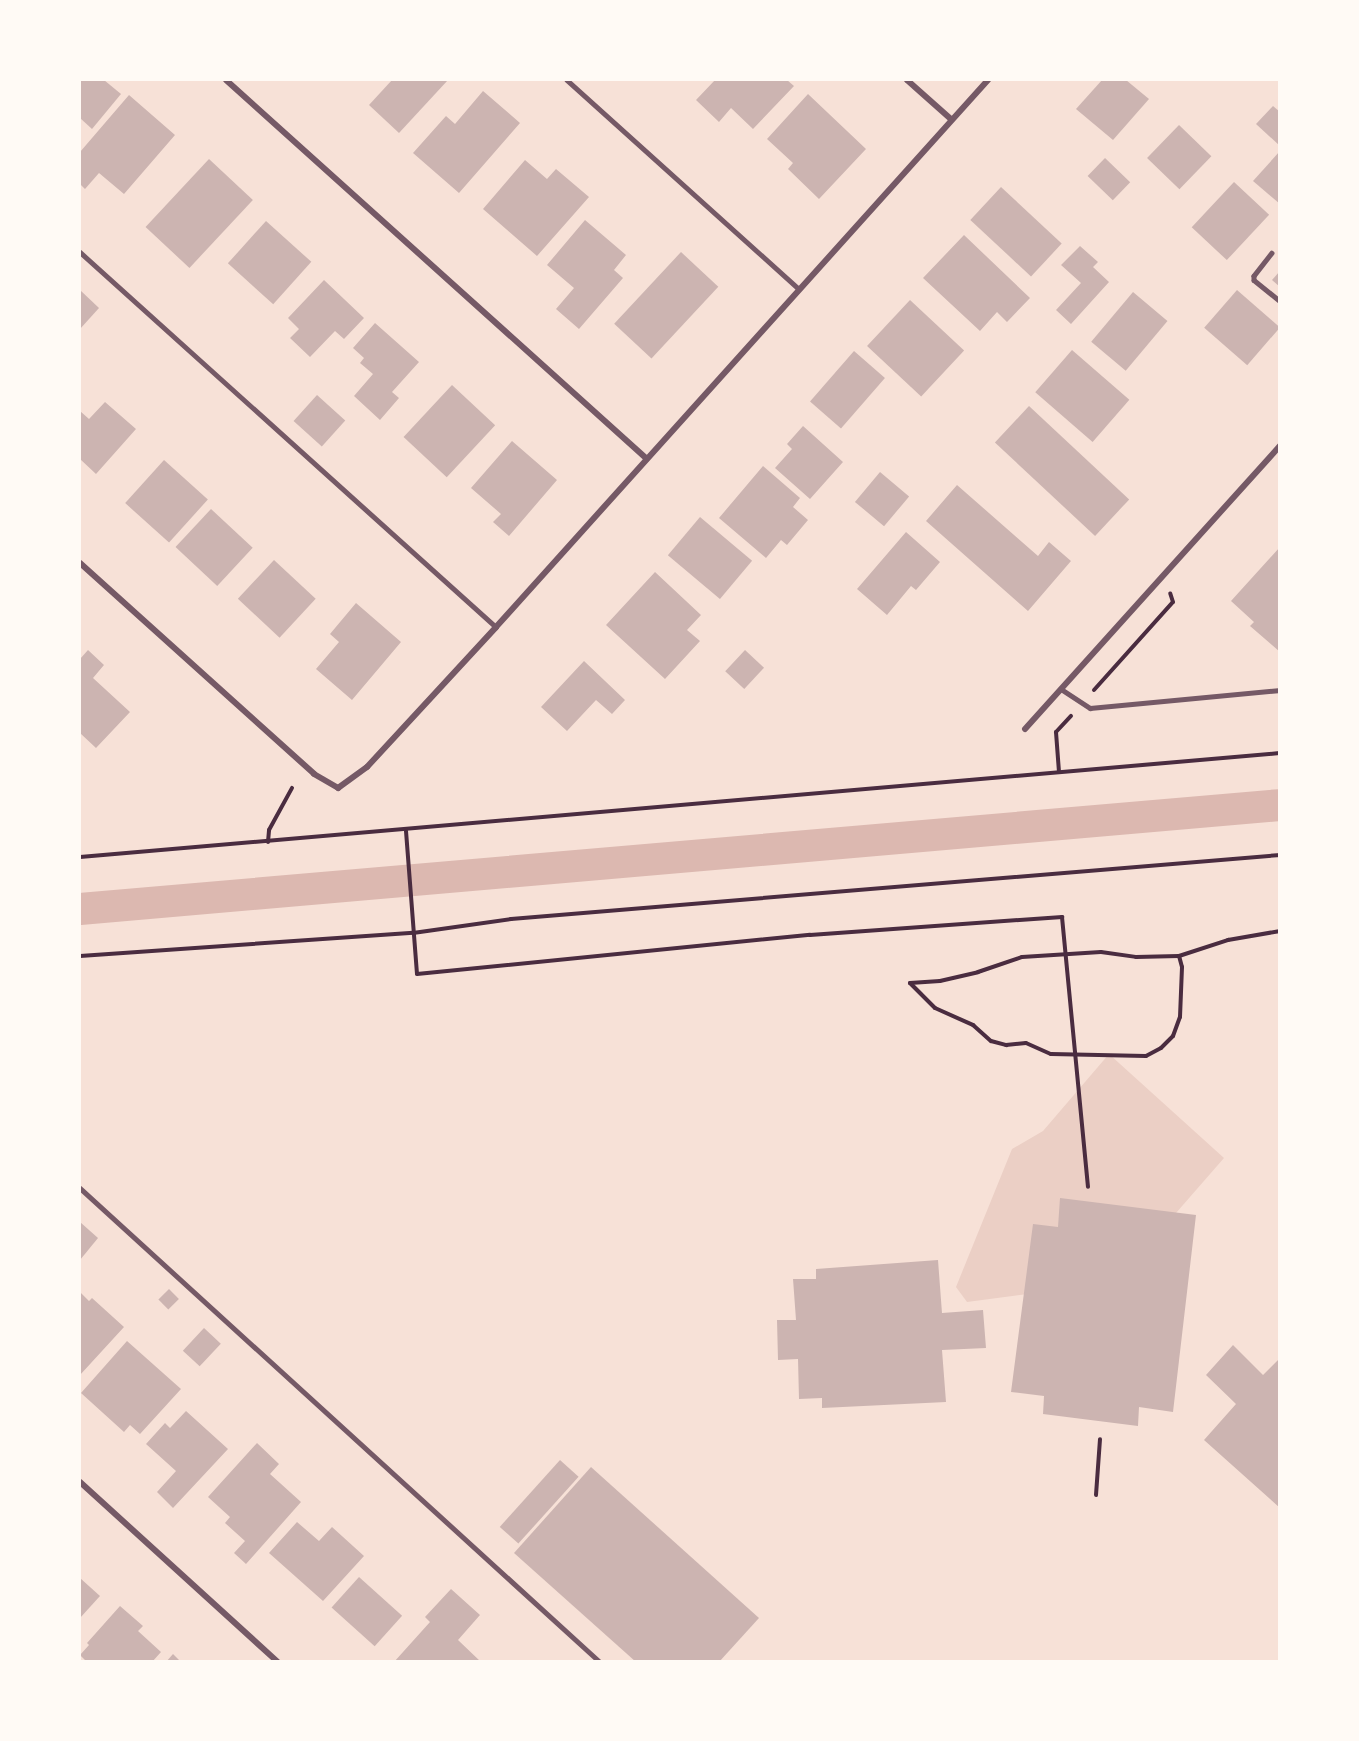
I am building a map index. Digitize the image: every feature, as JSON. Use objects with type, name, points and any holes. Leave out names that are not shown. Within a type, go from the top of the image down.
[{"type":"street","points":[[226,80],[647,459]]},
{"type":"street","points":[[907,80],[951,119]]},
{"type":"street","points":[[80,563],[314,774],[338,788],[367,767],[496,627],[988,80]]},
{"type":"street","points":[[1025,729],[1280,446]]},
{"type":"street","points":[[80,1482],[278,1662]]},
{"type":"lane","points":[[567,80],[799,290]]},
{"type":"lane","points":[[80,252],[496,627]]},
{"type":"lane","points":[[1272,253],[1254,276],[1254,280],[1280,301]]},
{"type":"lane","points":[[1061,688],[1089,708],[1280,690]]},
{"type":"lane","points":[[80,1188],[600,1662]]},
{"type":"path","points":[[1059,772],[1056,732],[1173,602],[1165,573]]},
{"type":"path","points":[[80,857],[406,831],[1280,753]]},
{"type":"path","points":[[268,842],[269,830],[292,788]]},
{"type":"path","points":[[406,831],[417,974],[810,935],[1062,916],[1088,1187]]},
{"type":"path","points":[[80,956],[413,933],[511,919],[1280,855]]},
{"type":"path","points":[[1179,956],[1182,967],[1180,1017],[1173,1036],[1161,1048],[1146,1056],[1051,1054],[1026,1043],[1006,1045],[991,1041],[973,1025],[935,1008],[909,982],[940,981],[978,972],[1022,957],[1101,952],[1136,957],[1179,956],[1228,940],[1280,931]]},
{"type":"path","points":[[1096,1495],[1100,1439]]},
{"type":"shaded area","points":[[1109,1054],[1224,1158],[1135,1260],[1058,1290],[967,1302],[956,1287],[1012,1149],[1043,1131]]},
{"type":"building","points":[[80,80],[104,80],[121,94],[92,129],[80,118]]},
{"type":"building","points":[[392,80],[448,80],[399,133],[369,105]]},
{"type":"building","points":[[715,80],[787,80],[794,86],[753,129],[731,108],[719,122],[696,100]]},
{"type":"building","points":[[1102,80],[1126,80],[1149,99],[1113,140],[1076,109]]},
{"type":"building","points":[[483,91],[520,123],[459,193],[413,153],[446,116],[455,124]]},
{"type":"building","points":[[808,94],[866,149],[819,199],[788,169],[793,163],[767,139]]},
{"type":"building","points":[[129,95],[175,135],[124,194],[99,173],[85,189],[80,184],[80,152]]},
{"type":"building","points":[[1273,106],[1280,112],[1280,146],[1256,124]]},
{"type":"building","points":[[1179,125],[1211,156],[1179,189],[1147,158]]},
{"type":"building","points":[[1280,151],[1280,204],[1253,181]]},
{"type":"building","points":[[1105,158],[1130,182],[1113,200],[1088,176]]},
{"type":"building","points":[[209,159],[253,200],[189,268],[146,227]]},
{"type":"building","points":[[525,160],[547,179],[556,169],[589,197],[537,256],[483,209]]},
{"type":"building","points":[[1234,182],[1269,215],[1227,260],[1192,227]]},
{"type":"building","points":[[1001,187],[1062,244],[1031,277],[970,220]]},
{"type":"building","points":[[585,220],[626,255],[614,270],[623,278],[579,329],[556,309],[574,288],[547,265]]},
{"type":"building","points":[[266,221],[311,262],[273,304],[228,263]]},
{"type":"building","points":[[964,235],[1030,298],[1007,322],[997,312],[980,331],[923,278]]},
{"type":"building","points":[[1080,246],[1098,262],[1093,267],[1109,282],[1071,324],[1056,310],[1081,283],[1061,265]]},
{"type":"building","points":[[681,252],[718,287],[651,358],[614,324]]},
{"type":"building","points":[[1280,271],[1280,287],[1272,280]]},
{"type":"building","points":[[324,280],[364,318],[344,339],[335,331],[310,357],[290,338],[299,329],[288,318]]},
{"type":"building","points":[[80,290],[99,308],[80,329]]},
{"type":"building","points":[[1237,290],[1280,327],[1247,365],[1204,328]]},
{"type":"building","points":[[1133,292],[1167,321],[1126,371],[1091,342]]},
{"type":"building","points":[[910,300],[964,350],[921,397],[867,346]]},
{"type":"building","points":[[375,323],[419,362],[392,392],[399,398],[380,420],[354,396],[373,374],[360,363],[364,358],[353,348]]},
{"type":"building","points":[[1072,350],[1129,400],[1093,442],[1035,392]]},
{"type":"building","points":[[854,351],[885,378],[841,428],[810,402]]},
{"type":"building","points":[[452,385],[495,425],[447,477],[404,437]]},
{"type":"building","points":[[317,395],[345,420],[322,446],[294,421]]},
{"type":"building","points":[[105,402],[136,429],[96,474],[80,459],[80,411],[89,419]]},
{"type":"building","points":[[1029,406],[1129,499],[1095,536],[995,443]]},
{"type":"building","points":[[803,426],[843,462],[810,499],[775,468],[792,449],[787,444]]},
{"type":"building","points":[[512,441],[557,480],[509,536],[493,522],[501,514],[471,488]]},
{"type":"building","points":[[164,460],[208,499],[169,543],[125,503]]},
{"type":"building","points":[[763,466],[800,498],[793,507],[808,520],[787,545],[781,540],[766,558],[719,518]]},
{"type":"building","points":[[880,472],[909,496],[884,526],[855,502]]},
{"type":"building","points":[[957,485],[1038,556],[1049,542],[1071,561],[1028,611],[926,521]]},
{"type":"building","points":[[211,509],[253,548],[217,586],[176,547]]},
{"type":"building","points":[[700,517],[752,561],[720,599],[668,555]]},
{"type":"building","points":[[906,532],[940,562],[916,590],[911,586],[887,615],[857,589]]},
{"type":"building","points":[[1280,547],[1280,652],[1250,626],[1254,622],[1231,601]]},
{"type":"building","points":[[274,560],[316,599],[280,638],[238,599]]},
{"type":"building","points":[[655,572],[701,615],[687,630],[700,641],[665,679],[606,625]]},
{"type":"building","points":[[356,603],[401,642],[352,700],[316,669],[339,642],[330,634]]},
{"type":"building","points":[[88,650],[104,665],[93,678],[130,712],[96,748],[80,733],[80,659]]},
{"type":"building","points":[[745,650],[764,668],[744,689],[725,671]]},
{"type":"building","points":[[584,661],[625,700],[612,714],[596,700],[567,731],[541,707]]},
{"type":"building","points":[[1060,1198],[1196,1215],[1173,1412],[1139,1407],[1138,1426],[1043,1414],[1044,1396],[1011,1392],[1033,1224],[1058,1227]]},
{"type":"building","points":[[80,1222],[98,1238],[80,1260]]},
{"type":"building","points":[[938,1260],[942,1313],[983,1310],[986,1348],[942,1350],[946,1402],[822,1408],[822,1398],[799,1399],[798,1359],[778,1360],[777,1320],[796,1320],[793,1279],[816,1279],[816,1269]]},
{"type":"building","points":[[169,1289],[179,1299],[168,1310],[158,1300]]},
{"type":"building","points":[[80,1292],[89,1301],[92,1298],[124,1327],[80,1375]]},
{"type":"building","points":[[204,1328],[221,1344],[200,1366],[183,1351]]},
{"type":"building","points":[[127,1341],[181,1389],[140,1434],[130,1425],[124,1432],[81,1393]]},
{"type":"building","points":[[1233,1345],[1263,1375],[1280,1358],[1280,1508],[1204,1440],[1236,1404],[1206,1375]]},
{"type":"building","points":[[186,1411],[228,1449],[173,1508],[157,1492],[176,1471],[146,1444],[165,1423],[170,1428]]},
{"type":"building","points":[[257,1443],[279,1464],[270,1474],[301,1502],[246,1564],[234,1553],[245,1541],[225,1523],[230,1517],[208,1497]]},
{"type":"building","points":[[560,1460],[579,1477],[518,1544],[500,1527]]},
{"type":"building","points":[[591,1467],[759,1618],[719,1662],[636,1662],[514,1553]]},
{"type":"building","points":[[297,1522],[319,1541],[332,1527],[364,1556],[323,1601],[269,1553]]},
{"type":"building","points":[[359,1577],[402,1616],[375,1646],[332,1607]]},
{"type":"building","points":[[80,1578],[100,1596],[80,1618]]},
{"type":"building","points":[[451,1589],[480,1615],[458,1640],[481,1662],[394,1662],[430,1622],[425,1617]]},
{"type":"building","points":[[120,1606],[143,1626],[138,1631],[161,1652],[152,1662],[87,1662],[80,1655],[89,1645],[87,1643]]},
{"type":"building","points":[[173,1654],[181,1662],[166,1662]]},
{"type":"waterway","points":[[80,909],[1280,805]]}]
